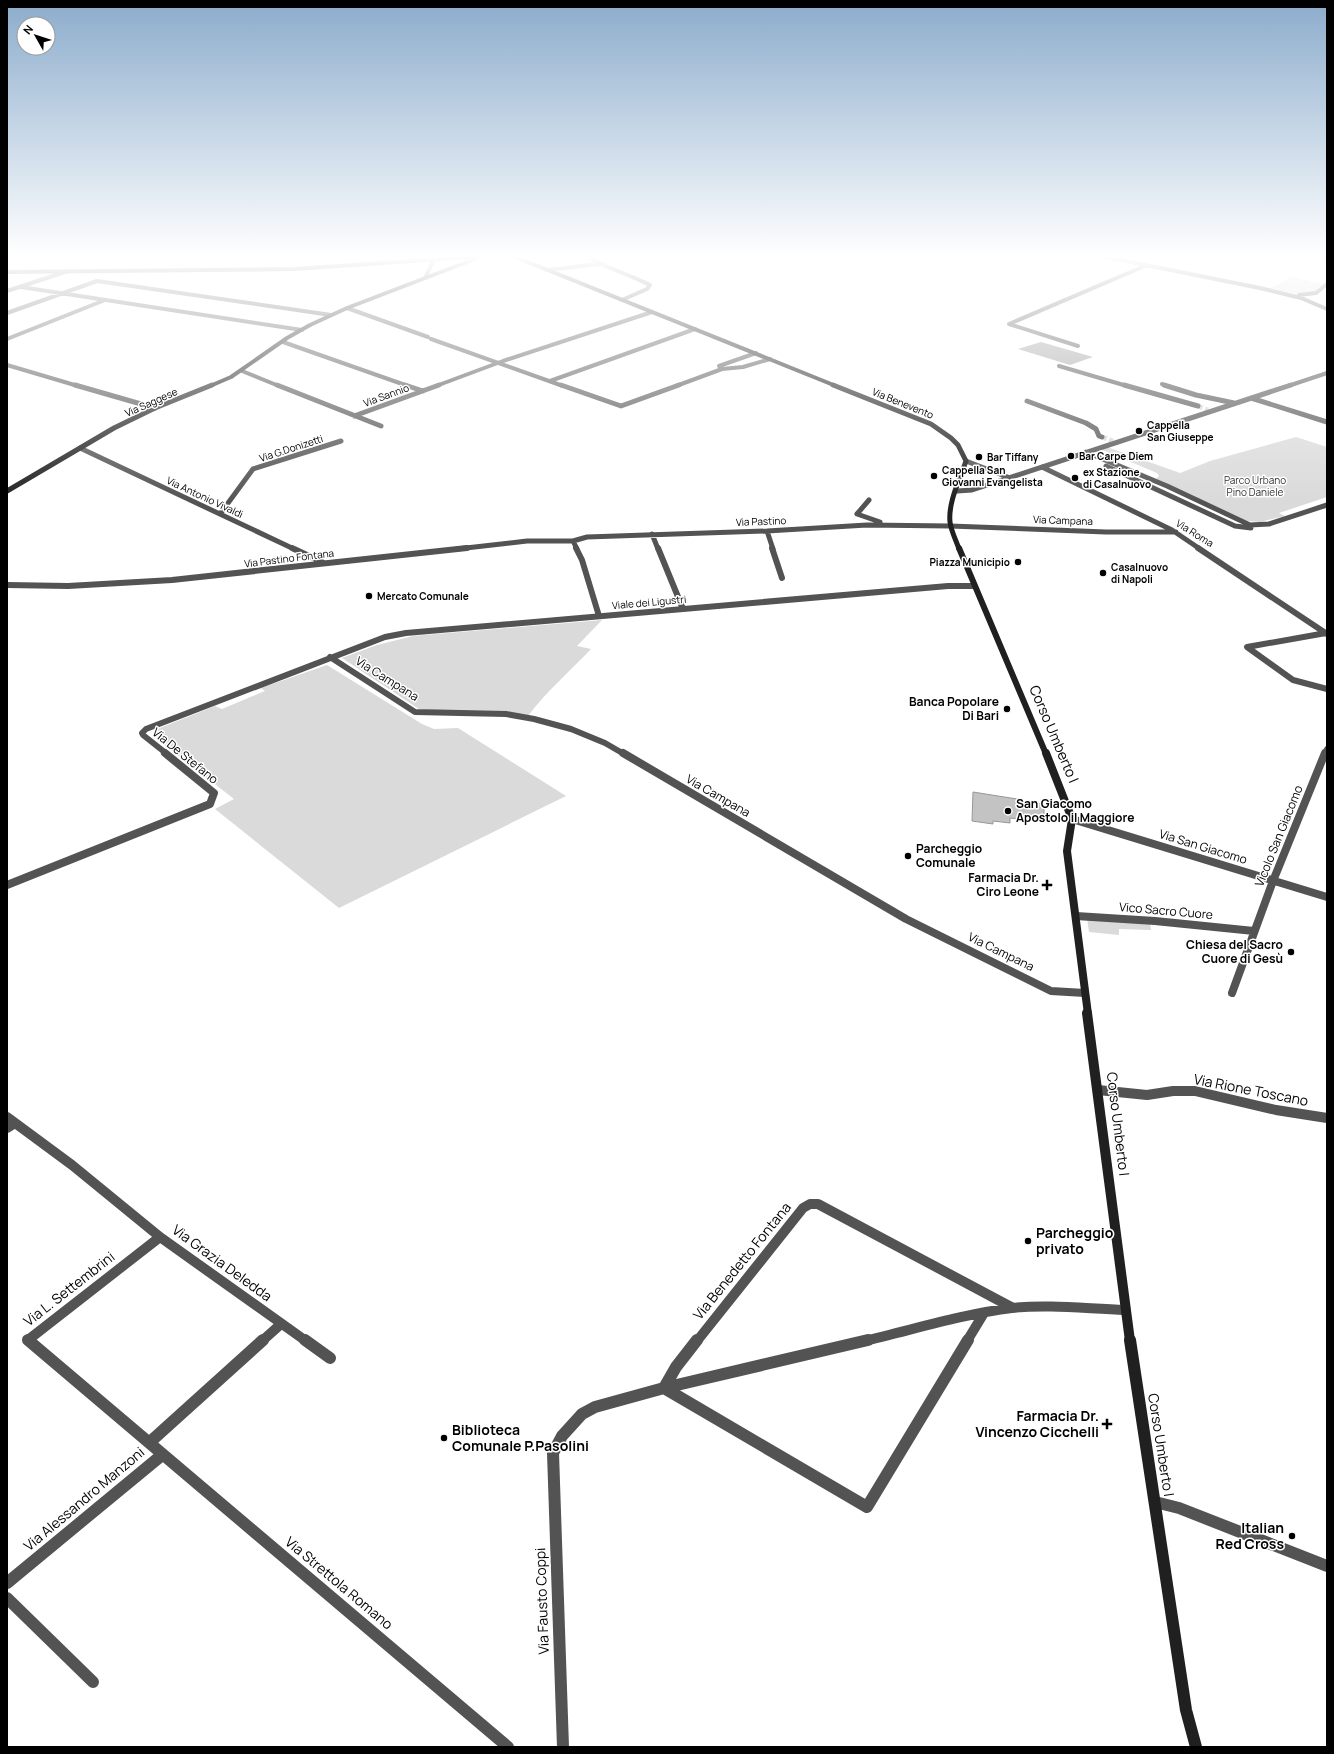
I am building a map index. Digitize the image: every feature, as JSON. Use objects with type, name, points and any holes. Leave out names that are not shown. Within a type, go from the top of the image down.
[{"type":"main road","name":"Via Saggese","points":[[7,491],[114,428],[242,371],[290,338]]},
{"type":"main road","name":"Via Benevento","points":[[718,338],[931,424],[951,438],[960,449],[966,461]]},
{"type":"main road","points":[[950,526],[957,491],[966,461]]},
{"type":"main road","name":"Corso Umberto I","points":[[950,526],[1072,819],[1067,851],[1125,1310],[1186,1710],[1196,1747]]},
{"type":"street","points":[[430,338],[621,406],[722,369],[743,367],[770,359]]},
{"type":"street","name":"Via Sannio","points":[[354,416],[499,363],[574,338]]},
{"type":"street","points":[[550,381],[670,338]]},
{"type":"street","points":[[1052,338],[1078,346]]},
{"type":"street","points":[[283,342],[423,391]]},
{"type":"street","points":[[676,381],[756,353]]},
{"type":"street","points":[[7,365],[156,408]]},
{"type":"street","points":[[1059,366],[1198,406]]},
{"type":"street","points":[[242,371],[381,426]]},
{"type":"street","points":[[957,491],[972,490],[1074,457],[1114,441],[1209,410],[1325,375]]},
{"type":"street","points":[[1162,384],[1196,395],[1234,403]]},
{"type":"street","points":[[1252,398],[1327,422]]},
{"type":"street","points":[[1027,401],[1086,423],[1096,429],[1099,436],[1102,437]]},
{"type":"street","name":"Via G.Donizetti","points":[[220,514],[253,469],[341,440]]},
{"type":"street","name":"Via Antonio Vivaldi","points":[[80,448],[323,563]]},
{"type":"street","points":[[1086,452],[1167,486],[1237,520],[1250,525],[1260,525]]},
{"type":"street","points":[[1074,457],[1092,459],[1235,526],[1246,528],[1260,525],[1327,505]]},
{"type":"street","points":[[966,461],[1010,478]]},
{"type":"street","name":"Via Roma","points":[[1042,467],[1176,532],[1326,633]]},
{"type":"street","points":[[869,500],[857,514],[886,525]]},
{"type":"street","name":"Via Pastino","points":[[573,541],[587,537],[652,534],[767,531],[886,525],[950,526]]},
{"type":"street","name":"Via Campana","points":[[950,526],[1106,532],[1176,532]]},
{"type":"street","points":[[767,531],[782,578]]},
{"type":"street","points":[[652,534],[684,609]]},
{"type":"street","name":"Via Pastino Fontana","points":[[7,585],[68,586],[172,580],[527,541],[573,541]]},
{"type":"street","points":[[573,541],[582,560],[599,616]]},
{"type":"street","name":"Viale dei Ligustri","points":[[330,657],[385,637],[406,633],[948,586],[974,586]]},
{"type":"street","points":[[1326,633],[1247,647],[1292,680],[1327,688]]},
{"type":"street","name":"Via Campana","points":[[330,657],[415,712],[506,714],[534,719],[571,729],[605,743],[906,919],[1051,991],[1084,993]]},
{"type":"street","name":"Via De Stefano","points":[[7,884],[210,804],[214,793],[142,736],[142,733],[146,729],[330,657]]},
{"type":"street","name":"Vicolo San Giacomo","points":[[1232,993],[1273,881],[1327,749]]},
{"type":"street","name":"Via San Giacomo","points":[[1072,819],[1327,897]]},
{"type":"street","name":"Vico Sacro Cuore","points":[[1076,916],[1154,921],[1254,931]]},
{"type":"street","name":"Via Rione Toscano","points":[[1098,1090],[1147,1094],[1173,1091],[1195,1091],[1276,1110],[1327,1118]]},
{"type":"street","name":"Via Grazia Deledda","points":[[10,1123],[72,1165],[160,1237],[330,1358]]},
{"type":"street","name":"Via Benedetto Fontana","points":[[664,1388],[676,1367],[803,1208],[810,1204],[818,1204],[1013,1308]]},
{"type":"street","name":"Via L. Settembrini","points":[[150,1442],[28,1340],[160,1237]]},
{"type":"street","name":"Via Benedetto Fontana","points":[[553,1453],[562,1436],[582,1414],[595,1407],[664,1388],[984,1313],[1013,1308],[1125,1310]]},
{"type":"street","points":[[664,1388],[867,1507],[984,1313]]},
{"type":"street","points":[[150,1442],[281,1324]]},
{"type":"street","name":"Via Strettola Romano","points":[[150,1442],[162,1454],[508,1747]]},
{"type":"street","name":"Via Fausto Coppi","points":[[553,1453],[563,1747]]},
{"type":"street","name":"Via Alessandro Manzoni","points":[[7,1583],[162,1454]]},
{"type":"street","points":[[1155,1502],[1179,1508],[1327,1566]]},
{"type":"street","points":[[7,1598],[93,1682]]},
{"type":"green space","name":"Parco Urbano Pino Daniele","points":[[1296,437],[1327,447],[1327,497],[1279,513],[1285,516],[1260,522],[1247,521],[1156,479],[1159,476],[1157,473],[1100,449],[1107,447],[1180,473],[1210,461]]},
{"type":"green space","points":[[602,620],[577,646],[591,649],[528,716],[419,709],[342,658],[377,645],[413,636]]},
{"type":"green space","points":[[327,665],[422,724],[434,729],[458,728],[566,796],[339,908],[215,809],[234,799],[157,739],[155,730],[215,706],[222,709],[265,691],[261,688]]},
{"type":"green space","points":[[1087,918],[1150,922],[1151,930],[1119,929],[1119,935],[1089,932]]},
{"type":"shaded area","points":[[1041,342],[1093,357],[1070,365],[1018,349]]},
{"type":"building","name":"San Giacomo Apostolo il Maggiore","points":[[973,792],[1017,799],[1018,801],[1044,804],[1044,822],[1010,818],[1010,823],[993,821],[993,824],[972,821]]},
{"type":"tunnel","points":[[1198,406],[1208,410]]},
{"type":"tunnel","points":[[1102,437],[1113,441]]},
{"type":"place","name":"Cappella San Giuseppe","points":[[1139,431]]},
{"type":"place","name":"Bar Carpe Diem","points":[[1071,456]]},
{"type":"place","name":"Bar Tiffany","points":[[979,457]]},
{"type":"place","name":"Cappella San Giovanni Evangelista","points":[[934,476]]},
{"type":"place","name":"ex Stazione di Casalnuovo","points":[[1075,478]]},
{"type":"place","name":"Piazza Municipio","points":[[1018,562]]},
{"type":"place","name":"Casalnuovo di Napoli","points":[[1103,573]]},
{"type":"place","name":"Mercato Comunale","points":[[369,596]]},
{"type":"place","name":"Banca Popolare Di Bari","points":[[1007,709]]},
{"type":"place","name":"San Giacomo Apostolo il Maggiore","points":[[1008,811]]},
{"type":"place","name":"Parcheggio Comunale","points":[[908,856]]},
{"type":"place","name":"Farmacia Dr. Ciro Leone","points":[[1047,885]]},
{"type":"place","name":"Chiesa del Sacro Cuore di Gesù","points":[[1291,952]]},
{"type":"place","name":"Parcheggio privato","points":[[1028,1241]]},
{"type":"place","name":"Farmacia Dr. Vincenzo Cicchelli","points":[[1107,1424]]},
{"type":"place","name":"Biblioteca Comunale P.Pasolini","points":[[444,1438]]},
{"type":"place","name":"Italian Red Cross","points":[[1292,1536]]}]
